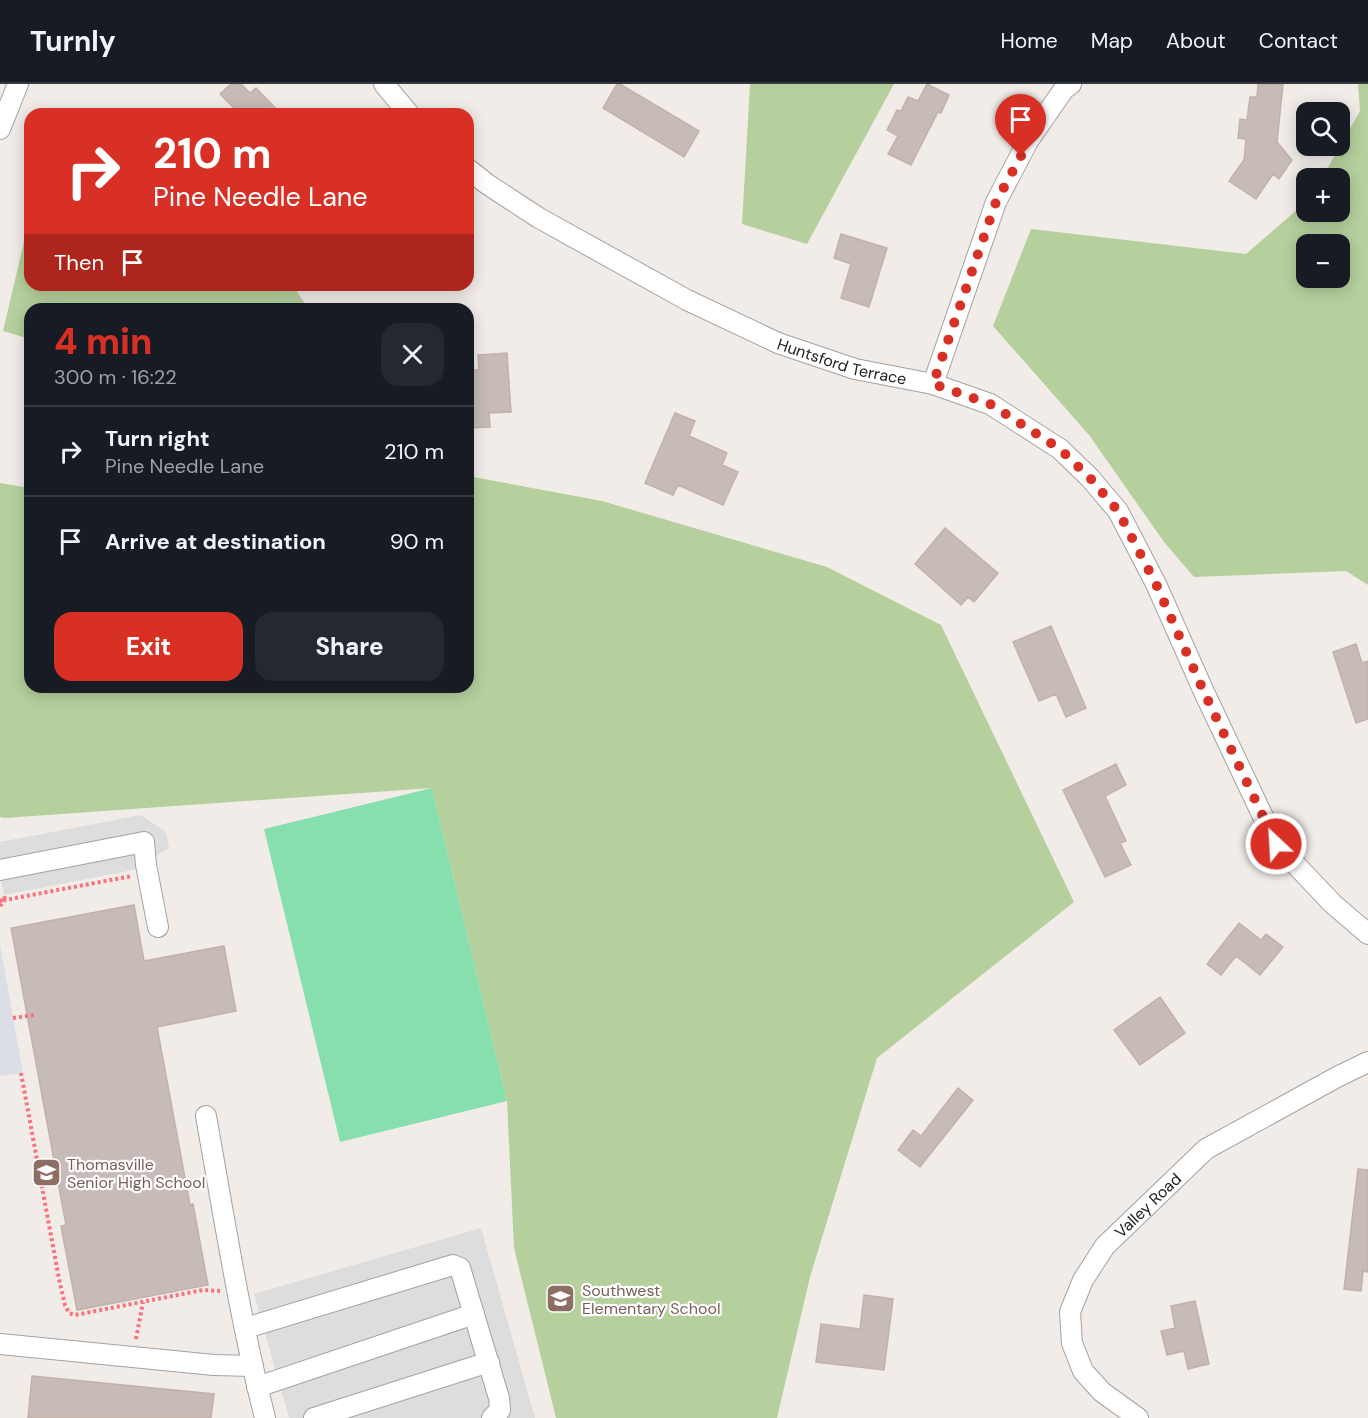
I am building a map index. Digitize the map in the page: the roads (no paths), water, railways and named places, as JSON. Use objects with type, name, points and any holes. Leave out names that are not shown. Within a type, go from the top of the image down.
[{"type":"street","points":[[0,129],[18,84]]},
{"type":"street","points":[[384,84],[405,108]]},
{"type":"street","points":[[933,384],[996,202],[1028,141],[1064,89],[1071,84]]},
{"type":"street","name":"Huntsford Terrace","points":[[474,174],[539,218],[687,300],[778,344],[855,369],[933,384],[990,404],[1060,449],[1090,478],[1118,511],[1156,584],[1276,844],[1333,904],[1368,934]]},
{"type":"street","points":[[0,870],[144,842],[158,927]]},
{"type":"street","name":"Valley Road","points":[[1138,1418],[1102,1392],[1083,1371],[1072,1343],[1070,1312],[1083,1280],[1105,1246],[1206,1149],[1367,1061]]},
{"type":"street","points":[[206,1116],[238,1292],[257,1387],[266,1418]]},
{"type":"street","points":[[246,1328],[453,1265],[460,1268],[500,1398],[500,1410],[492,1418]]},
{"type":"street","points":[[257,1387],[474,1314]]},
{"type":"street","points":[[0,1344],[214,1365],[253,1366]]},
{"type":"street","points":[[314,1418],[489,1362]]},
{"type":"place","name":"Thomasville Senior High School","points":[[46,1173]]},
{"type":"place","name":"Southwest Elementary School","points":[[561,1299]]}]
